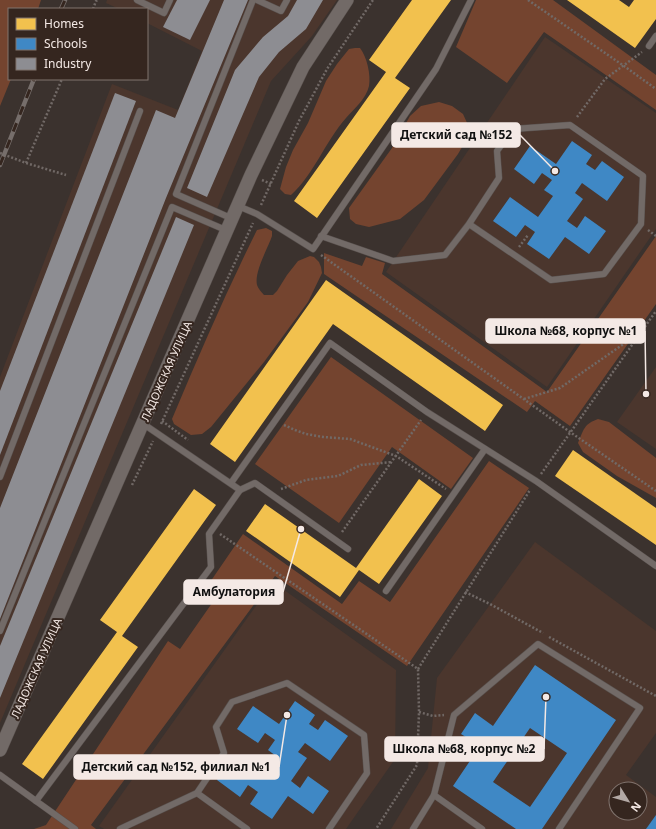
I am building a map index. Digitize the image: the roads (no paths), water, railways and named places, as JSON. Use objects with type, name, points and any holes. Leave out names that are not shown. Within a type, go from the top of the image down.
[{"type":"street","name":"ЛАДОЖСКАЯ УЛИЦА","points":[[0,750],[142,423],[228,231],[251,175],[303,67],[348,0]]},
{"type":"lane","points":[[137,0],[164,13],[170,0]]},
{"type":"lane","points":[[233,219],[176,194],[253,0]]},
{"type":"lane","points":[[257,0],[281,11],[287,0]]},
{"type":"lane","points":[[238,206],[257,214],[313,249],[436,69],[470,0]]},
{"type":"lane","points":[[649,46],[656,36]]},
{"type":"lane","points":[[0,477],[140,111]]},
{"type":"lane","points":[[321,236],[392,261],[445,255],[469,224],[500,178],[497,151],[513,129],[570,125],[643,176],[641,224],[604,274],[551,280],[469,224]]},
{"type":"lane","points":[[0,631],[172,207],[228,231]]},
{"type":"lane","points":[[231,483],[330,343],[427,412],[536,481],[656,566]]},
{"type":"lane","points":[[142,423],[240,490]]},
{"type":"lane","points":[[386,591],[485,450]]},
{"type":"lane","points":[[36,802],[211,567],[209,534],[240,490],[255,483],[348,549]]},
{"type":"lane","points":[[413,829],[434,795],[454,715],[538,644],[640,708],[558,829]]},
{"type":"lane","points":[[120,829],[197,793],[224,753],[216,727],[232,702],[287,684],[364,735],[367,773],[329,829]]},
{"type":"lane","points":[[0,775],[75,829]]},
{"type":"lane","points":[[197,793],[247,829]]},
{"type":"lane","points":[[434,795],[482,829]]},
{"type":"railway","points":[[61,8],[65,0]]},
{"type":"railway","points":[[0,165],[34,80]]},
{"type":"place","name":"Детский сад №152","points":[[555,171]]},
{"type":"place","name":"Школа №68, корпус №1","points":[[646,394]]},
{"type":"place","name":"Амбулатория","points":[[301,529]]},
{"type":"place","name":"Школа №68, корпус №2","points":[[546,697]]},
{"type":"place","name":"Детский сад №152, филиал №1","points":[[287,715]]}]
